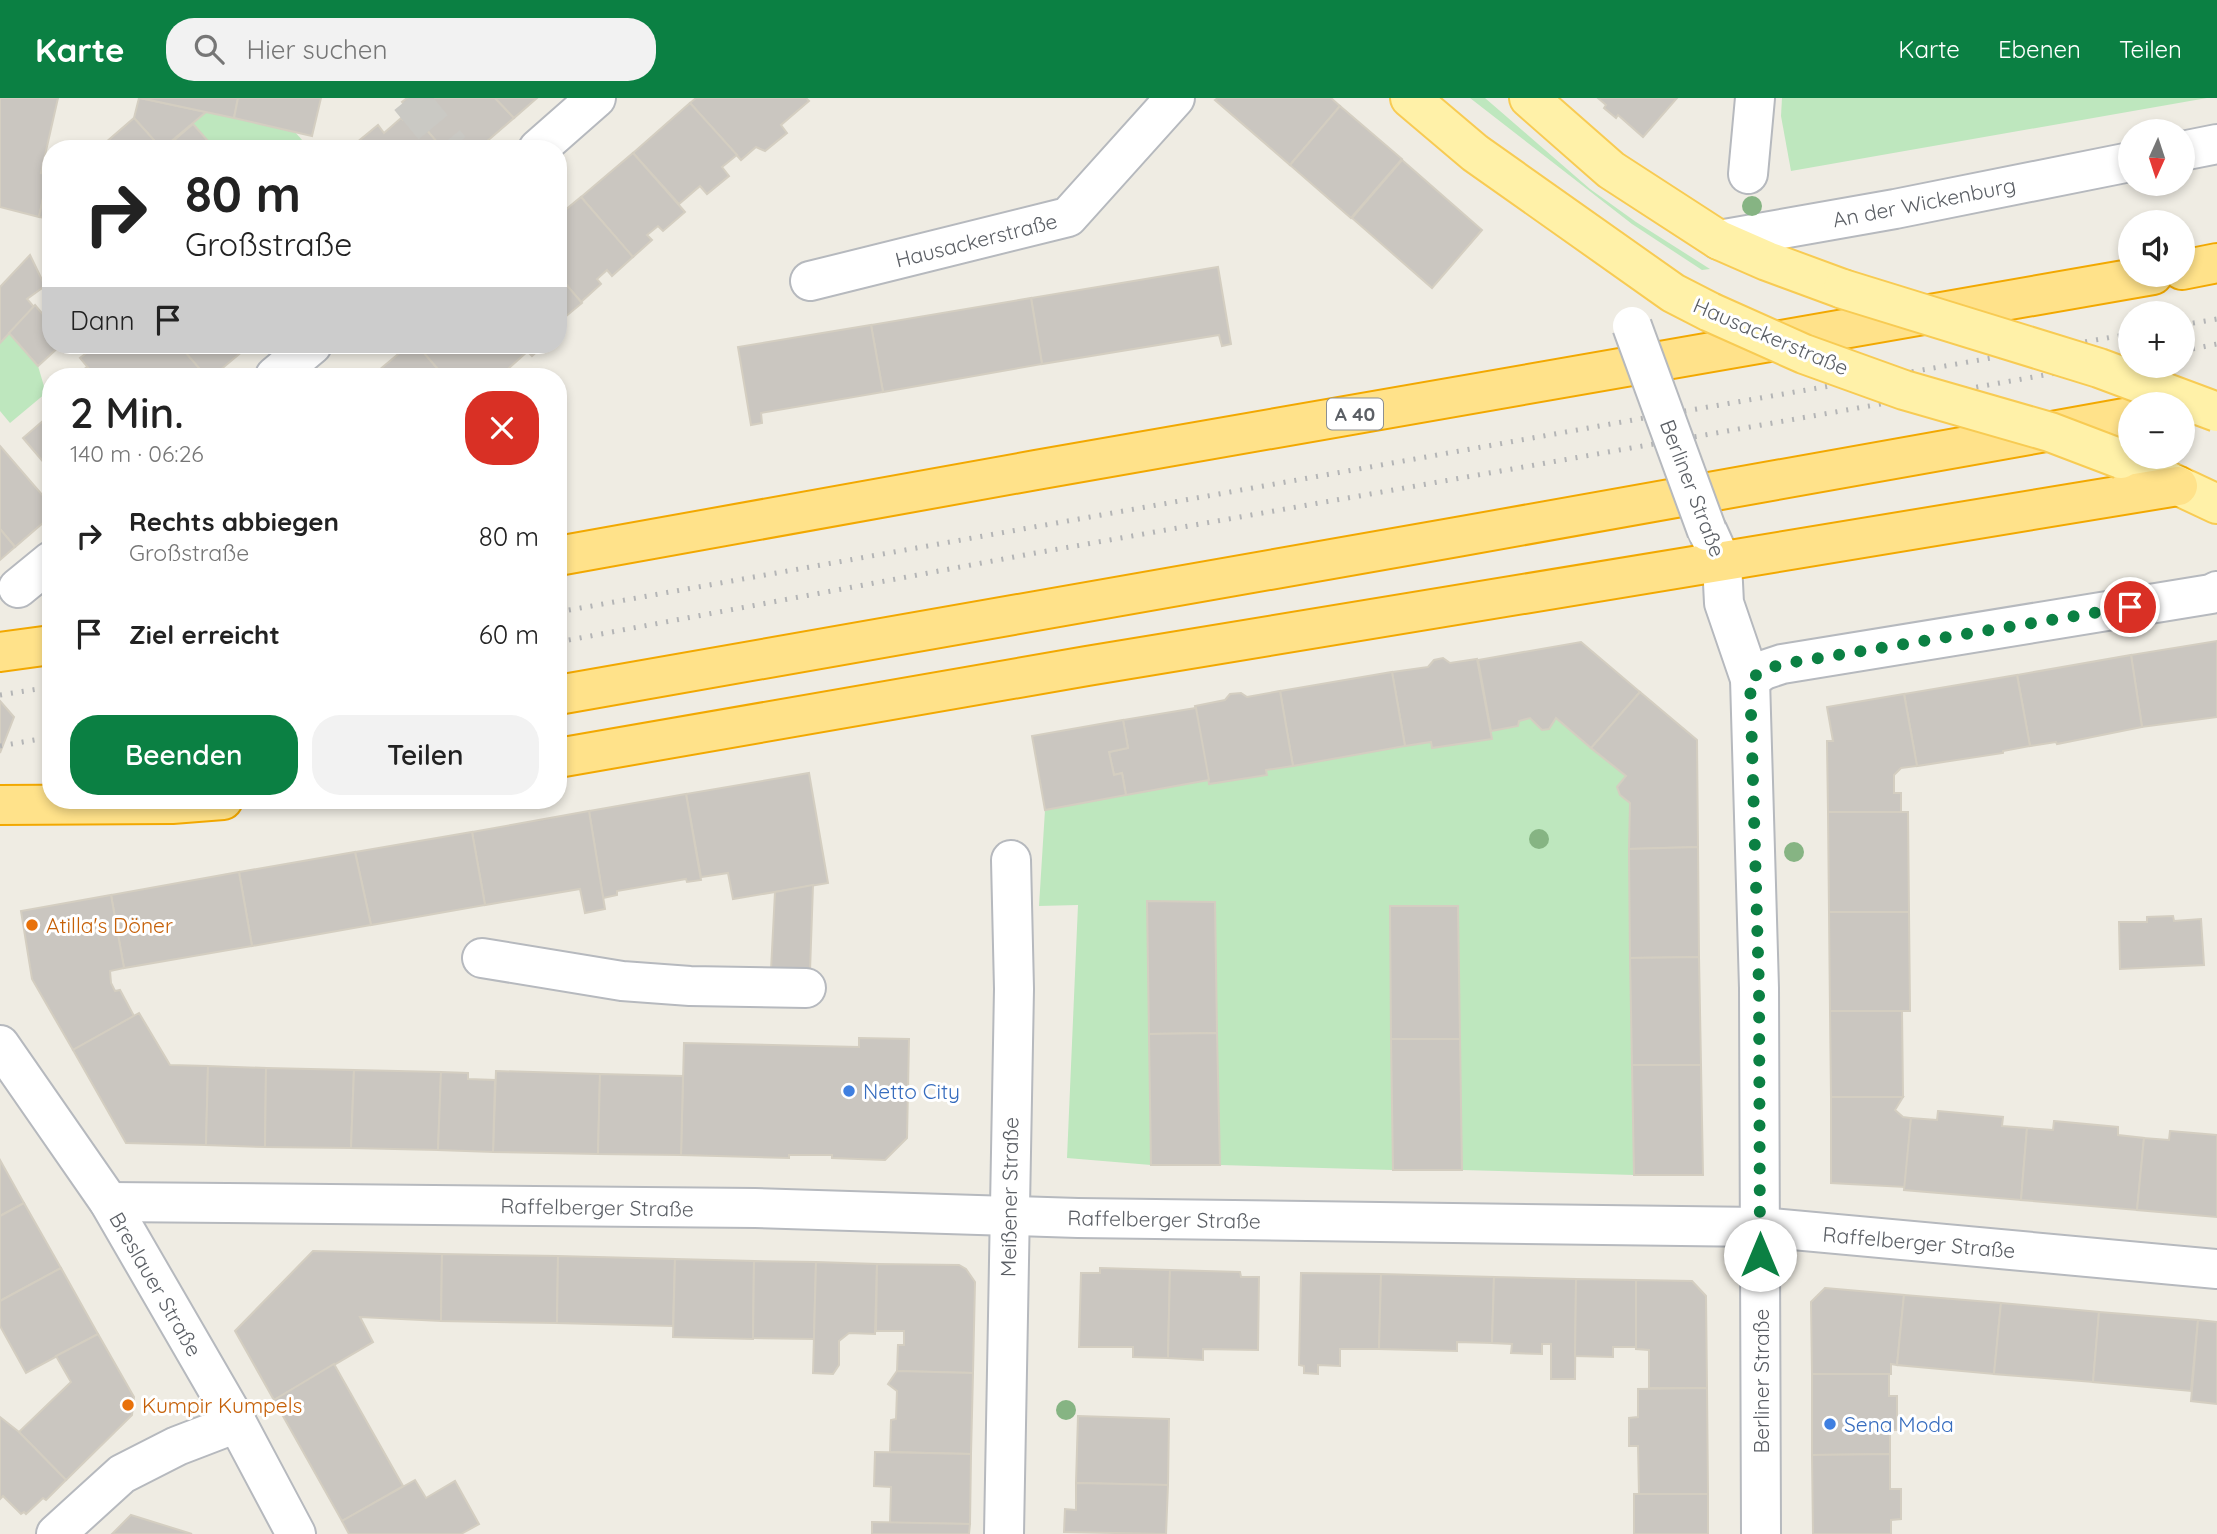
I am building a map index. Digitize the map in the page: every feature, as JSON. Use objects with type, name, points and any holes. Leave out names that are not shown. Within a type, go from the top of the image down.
[{"type":"highway","points":[[2195,268],[2217,264]]},
{"type":"highway","name":"A 40","points":[[567,554],[2118,281]]},
{"type":"highway","points":[[2195,405],[2217,401]]},
{"type":"highway","points":[[567,693],[2118,419]]},
{"type":"highway","points":[[567,756],[1087,666],[1715,547],[2178,486]]},
{"type":"highway","points":[[0,652],[42,646]]},
{"type":"highway","points":[[0,793],[42,786]]},
{"type":"highway","points":[[0,805],[42,805]]},
{"type":"main road","name":"Hausackerstraße","points":[[1410,98],[1475,153],[1673,293],[1710,312],[1816,359],[1904,390],[2050,432],[2121,459],[2217,504]]},
{"type":"main road","points":[[1529,98],[1611,170],[1718,240],[1843,289],[2099,368],[2217,412]]},
{"type":"main road","points":[[2178,486],[2217,479]]},
{"type":"street","points":[[548,140],[596,98]]},
{"type":"street","name":"Hausackerstraße","points":[[810,281],[1068,217],[1175,98]]},
{"type":"street","points":[[1748,174],[1755,98]]},
{"type":"street","points":[[2195,148],[2217,144]]},
{"type":"street","name":"An der Wickenburg","points":[[1718,240],[1895,209],[2118,164]]},
{"type":"street","name":"Berliner Straße","points":[[1632,326],[1715,547],[1724,603],[1750,679],[1759,988],[1761,1534]]},
{"type":"street","points":[[285,368],[301,354]]},
{"type":"street","points":[[18,588],[42,568]]},
{"type":"street","points":[[1750,679],[1764,670],[1782,664],[2217,591]]},
{"type":"street","name":"Meißener Straße","points":[[1004,1534],[1014,989],[1011,860]]},
{"type":"street","points":[[482,958],[622,981],[690,986],[806,988]]},
{"type":"street","name":"Breslauer Straße","points":[[0,1045],[109,1202],[237,1423],[296,1534]]},
{"type":"street","name":"Raffelberger Straße","points":[[109,1202],[755,1208],[1009,1216],[1760,1227],[2217,1269]]},
{"type":"street","points":[[56,1534],[122,1474],[177,1446],[237,1423]]},
{"type":"green space","points":[[1470,98],[1485,98],[1590,189],[1710,269],[1702,270],[1632,224]]},
{"type":"green space","points":[[1782,98],[2207,98],[1791,171],[1781,116]]},
{"type":"green space","points":[[206,112],[295,132],[302,140],[207,140],[193,124]]},
{"type":"green space","points":[[9,333],[38,366],[42,380],[42,396],[10,423],[0,411],[0,343]]},
{"type":"green space","points":[[1530,718],[1542,730],[1549,729],[1556,718],[1626,776],[1617,787],[1620,795],[1630,803],[1634,1175],[1462,1170],[1457,906],[1390,906],[1393,1170],[1220,1165],[1214,902],[1147,901],[1151,1165],[1067,1158],[1078,905],[1039,906],[1045,810],[1209,780],[1210,784],[1266,775],[1266,770],[1431,742],[1492,739],[1491,731],[1518,726],[1519,721]]},
{"type":"building","points":[[0,98],[58,98],[48,140],[42,140],[42,203],[39,217],[0,207]]},
{"type":"building","points":[[139,98],[206,112],[173,140],[154,140],[134,118]]},
{"type":"building","points":[[140,98],[238,98],[234,118]]},
{"type":"building","points":[[238,98],[321,98],[312,136],[234,118]]},
{"type":"building","points":[[407,98],[495,98],[514,118],[488,140],[435,140],[402,102]]},
{"type":"building","points":[[495,98],[537,98],[514,118]]},
{"type":"building","points":[[696,98],[806,98],[809,101],[781,125],[787,133],[765,151],[756,147],[741,160],[690,103]]},
{"type":"building","points":[[1331,98],[1340,106],[1290,165],[1215,100]]},
{"type":"building","points":[[1598,98],[1677,98],[1643,137],[1618,115],[1616,118],[1604,108],[1606,105]]},
{"type":"building","points":[[690,103],[737,155],[722,167],[729,176],[707,194],[700,186],[679,204],[633,153]]},
{"type":"building","points":[[1340,106],[1402,159],[1351,218],[1290,165]]},
{"type":"building","points":[[412,113],[435,140],[360,140],[378,125],[384,133],[401,118],[403,120]]},
{"type":"building","points":[[134,118],[154,140],[109,140]]},
{"type":"building","points":[[193,124],[207,140],[174,140]]},
{"type":"building","points":[[633,153],[685,212],[663,231],[658,226],[647,235],[652,240],[633,257],[581,197]]},
{"type":"building","points":[[1402,160],[1482,230],[1432,288],[1352,218]]},
{"type":"building","points":[[581,197],[633,257],[612,276],[607,270],[597,279],[601,284],[581,302],[567,286],[567,209]]},
{"type":"building","points":[[30,255],[42,280],[42,288],[27,299],[34,307],[0,343],[0,287]]},
{"type":"building","points":[[1218,267],[1231,344],[1222,346],[1219,335],[1042,364],[1031,298]]},
{"type":"building","points":[[567,286],[582,303],[567,315]]},
{"type":"building","points":[[1031,298],[1042,364],[883,392],[871,325]]},
{"type":"building","points":[[35,305],[42,313],[42,354],[51,354],[38,366],[9,333]]},
{"type":"building","points":[[871,325],[883,392],[761,413],[762,423],[751,425],[738,347]]},
{"type":"building","points":[[85,354],[187,354],[199,368],[88,368],[80,358]]},
{"type":"building","points":[[187,354],[239,354],[223,368],[199,368]]},
{"type":"building","points":[[398,354],[425,354],[437,368],[382,368]]},
{"type":"building","points":[[425,354],[525,354],[509,368],[437,368]]},
{"type":"building","points":[[42,422],[42,460],[23,438]]},
{"type":"building","points":[[0,446],[42,495],[42,524],[15,547],[0,529]]},
{"type":"building","points":[[0,529],[15,547],[0,560]]},
{"type":"building","points":[[2217,641],[2217,717],[2142,727],[2131,655]]},
{"type":"building","points":[[1581,642],[1640,692],[1591,748],[1556,718],[1549,729],[1542,730],[1530,718],[1519,721],[1518,726],[1491,731],[1478,660]]},
{"type":"building","points":[[2131,655],[2142,727],[2057,744],[2030,746],[2017,675]]},
{"type":"building","points":[[1443,658],[1450,663],[1477,659],[1492,739],[1432,748],[1431,742],[1405,746],[1392,672],[1428,667],[1434,660]]},
{"type":"building","points":[[1392,672],[1405,746],[1293,766],[1280,691]]},
{"type":"building","points":[[2017,675],[2030,746],[2003,753],[1917,766],[1904,694]]},
{"type":"building","points":[[1280,691],[1293,766],[1266,770],[1267,775],[1209,784],[1195,706],[1225,700],[1230,694],[1241,693],[1247,697]]},
{"type":"building","points":[[1640,692],[1697,740],[1698,847],[1629,849],[1630,803],[1620,795],[1617,787],[1626,776],[1591,748]]},
{"type":"building","points":[[1904,694],[1917,766],[1901,768],[1894,775],[1894,793],[1901,793],[1901,812],[1828,812],[1827,741],[1833,741],[1827,707]]},
{"type":"building","points":[[0,701],[14,717],[0,753]]},
{"type":"building","points":[[1196,708],[1209,780],[1126,795],[1122,773],[1114,775],[1109,752],[1128,748],[1123,720]]},
{"type":"building","points":[[1123,720],[1128,748],[1109,752],[1114,775],[1122,773],[1126,795],[1045,810],[1032,736]]},
{"type":"building","points":[[809,773],[828,883],[733,899],[728,873],[701,877],[686,794]]},
{"type":"building","points":[[686,794],[701,880],[687,882],[686,879],[617,891],[617,895],[603,898],[589,811]]},
{"type":"building","points":[[589,811],[605,909],[585,913],[580,889],[485,905],[472,832]]},
{"type":"building","points":[[1828,812],[1908,812],[1909,912],[1829,912]]},
{"type":"building","points":[[472,832],[485,905],[371,925],[355,852]]},
{"type":"building","points":[[1698,847],[1699,957],[1630,958],[1629,849]]},
{"type":"building","points":[[355,852],[371,925],[252,946],[239,872]]},
{"type":"building","points":[[239,872],[252,946],[124,968],[111,895]]},
{"type":"building","points":[[813,885],[810,971],[771,970],[775,892]]},
{"type":"building","points":[[111,895],[124,968],[110,971],[111,983],[115,991],[120,990],[134,1016],[73,1050],[32,979],[21,911]]},
{"type":"building","points":[[1147,901],[1215,902],[1217,1033],[1149,1034]]},
{"type":"building","points":[[1390,906],[1458,906],[1460,1039],[1391,1039]]},
{"type":"building","points":[[1829,912],[1909,912],[1910,1011],[1830,1011]]},
{"type":"building","points":[[2173,916],[2174,921],[2201,919],[2204,965],[2120,969],[2119,922],[2147,922],[2147,917]]},
{"type":"building","points":[[1699,957],[1701,1065],[1632,1065],[1630,958]]},
{"type":"building","points":[[1830,1011],[1902,1011],[1903,1097],[1831,1097]]},
{"type":"building","points":[[139,1013],[170,1065],[208,1066],[206,1145],[126,1143],[73,1050]]},
{"type":"building","points":[[1217,1033],[1220,1165],[1151,1165],[1149,1034]]},
{"type":"building","points":[[859,1038],[909,1039],[907,1138],[885,1160],[832,1158],[832,1155],[789,1155],[789,1158],[681,1155],[684,1043],[859,1047]]},
{"type":"building","points":[[1391,1039],[1460,1039],[1462,1170],[1393,1170]]},
{"type":"building","points":[[1632,1065],[1701,1065],[1703,1175],[1634,1175]]},
{"type":"building","points":[[208,1066],[266,1068],[265,1147],[206,1145]]},
{"type":"building","points":[[266,1068],[354,1070],[351,1148],[265,1147]]},
{"type":"building","points":[[354,1070],[441,1072],[438,1150],[351,1148]]},
{"type":"building","points":[[496,1071],[600,1074],[598,1154],[493,1152]]},
{"type":"building","points":[[441,1072],[468,1073],[468,1079],[495,1080],[493,1152],[438,1150]]},
{"type":"building","points":[[600,1074],[683,1076],[681,1155],[598,1154]]},
{"type":"building","points":[[1831,1097],[1903,1097],[1895,1110],[1903,1117],[1911,1118],[1905,1187],[1831,1183]]},
{"type":"building","points":[[1938,1111],[2003,1117],[2002,1126],[2027,1128],[2021,1200],[1904,1190],[1911,1118],[1937,1120]]},
{"type":"building","points":[[2054,1121],[2118,1127],[2118,1135],[2144,1138],[2137,1210],[2021,1200],[2027,1128],[2053,1130]]},
{"type":"building","points":[[2170,1131],[2217,1135],[2217,1217],[2137,1210],[2144,1138],[2169,1140]]},
{"type":"building","points":[[0,1160],[24,1203],[0,1216]]},
{"type":"building","points":[[24,1203],[61,1268],[0,1301],[0,1216]]},
{"type":"building","points":[[313,1251],[442,1254],[441,1321],[360,1317],[373,1342],[274,1400],[235,1331]]},
{"type":"building","points":[[442,1254],[558,1256],[557,1323],[441,1321]]},
{"type":"building","points":[[558,1256],[675,1259],[673,1326],[557,1323]]},
{"type":"building","points":[[675,1259],[754,1261],[753,1339],[673,1337]]},
{"type":"building","points":[[754,1261],[816,1262],[814,1339],[753,1338]]},
{"type":"building","points":[[816,1262],[877,1264],[875,1334],[849,1333],[839,1341],[839,1365],[833,1374],[813,1373]]},
{"type":"building","points":[[877,1264],[959,1265],[966,1269],[975,1282],[973,1373],[897,1371],[898,1345],[904,1345],[904,1331],[876,1331]]},
{"type":"building","points":[[61,1268],[98,1334],[26,1373],[0,1326],[0,1301]]},
{"type":"building","points":[[1100,1268],[1170,1270],[1168,1358],[1133,1357],[1133,1347],[1079,1347],[1081,1273],[1100,1273]]},
{"type":"building","points":[[1170,1270],[1240,1272],[1241,1277],[1259,1277],[1258,1350],[1203,1349],[1203,1360],[1168,1358]]},
{"type":"building","points":[[1301,1273],[1381,1274],[1379,1349],[1340,1349],[1340,1366],[1318,1365],[1318,1374],[1304,1373],[1304,1366],[1299,1365]]},
{"type":"building","points":[[1381,1274],[1494,1277],[1492,1343],[1457,1342],[1457,1351],[1379,1349]]},
{"type":"building","points":[[1494,1277],[1576,1279],[1575,1379],[1551,1379],[1551,1344],[1542,1344],[1542,1354],[1511,1353],[1512,1344],[1492,1343]]},
{"type":"building","points":[[1576,1279],[1636,1280],[1636,1347],[1613,1347],[1613,1357],[1575,1356]]},
{"type":"building","points":[[1636,1280],[1692,1281],[1706,1296],[1707,1388],[1649,1388],[1649,1350],[1636,1349]]},
{"type":"building","points":[[1825,1288],[1904,1295],[1897,1365],[1891,1364],[1891,1374],[1812,1374],[1811,1302]]},
{"type":"building","points":[[1904,1295],[2001,1303],[1994,1374],[1897,1365]]},
{"type":"building","points":[[2001,1303],[2099,1312],[2093,1382],[1994,1374]]},
{"type":"building","points":[[2099,1312],[2198,1320],[2191,1391],[2093,1382]]},
{"type":"building","points":[[2198,1320],[2217,1322],[2217,1404],[2191,1401]]},
{"type":"building","points":[[98,1334],[134,1397],[132,1415],[66,1480],[19,1432],[71,1382],[56,1356]]},
{"type":"building","points":[[334,1364],[403,1486],[342,1521],[274,1400]]},
{"type":"building","points":[[897,1371],[973,1373],[971,1454],[890,1452],[891,1420],[896,1419],[897,1391],[888,1384]]},
{"type":"building","points":[[1812,1374],[1889,1374],[1889,1396],[1897,1396],[1897,1430],[1890,1430],[1890,1454],[1812,1455]]},
{"type":"building","points":[[1707,1388],[1708,1494],[1639,1494],[1638,1446],[1629,1446],[1629,1418],[1638,1417],[1638,1389]]},
{"type":"building","points":[[1078,1416],[1169,1419],[1168,1485],[1076,1483]]},
{"type":"building","points":[[0,1417],[19,1432],[66,1480],[46,1500],[43,1498],[26,1514],[21,1514],[3,1496],[0,1499]]},
{"type":"building","points":[[875,1452],[971,1454],[970,1524],[890,1523],[891,1487],[874,1486]]},
{"type":"building","points":[[1890,1454],[1890,1489],[1901,1489],[1901,1519],[1891,1520],[1891,1534],[1813,1534],[1812,1455]]},
{"type":"building","points":[[415,1480],[426,1498],[455,1481],[479,1524],[461,1534],[349,1534],[342,1521]]},
{"type":"building","points":[[1076,1483],[1168,1485],[1166,1534],[1064,1532],[1065,1509],[1076,1510]]},
{"type":"building","points":[[1634,1494],[1708,1494],[1708,1534],[1634,1534]]},
{"type":"building","points":[[131,1515],[192,1534],[112,1534]]},
{"type":"building","points":[[872,1522],[970,1524],[969,1534],[872,1534]]},
{"type":"tunnel","points":[[409,98],[444,140]]},
{"type":"railway","points":[[2195,323],[2217,319]]},
{"type":"railway","points":[[567,610],[2118,336]]},
{"type":"railway","points":[[2195,348],[2217,344]]},
{"type":"railway","points":[[567,640],[1030,554],[2118,362]]},
{"type":"railway","points":[[0,695],[42,688]]},
{"type":"railway","points":[[0,746],[42,739]]},
{"type":"place","name":"Atilla's Döner","points":[[32,925]]},
{"type":"place","name":"Netto City","points":[[849,1091]]},
{"type":"place","name":"Kumpir Kumpels","points":[[128,1405]]},
{"type":"place","name":"Sena Moda","points":[[1830,1424]]},
{"type":"route","points":[[1760,1255],[1759,988],[1750,679],[1764,670],[1782,664],[2130,607]]}]
